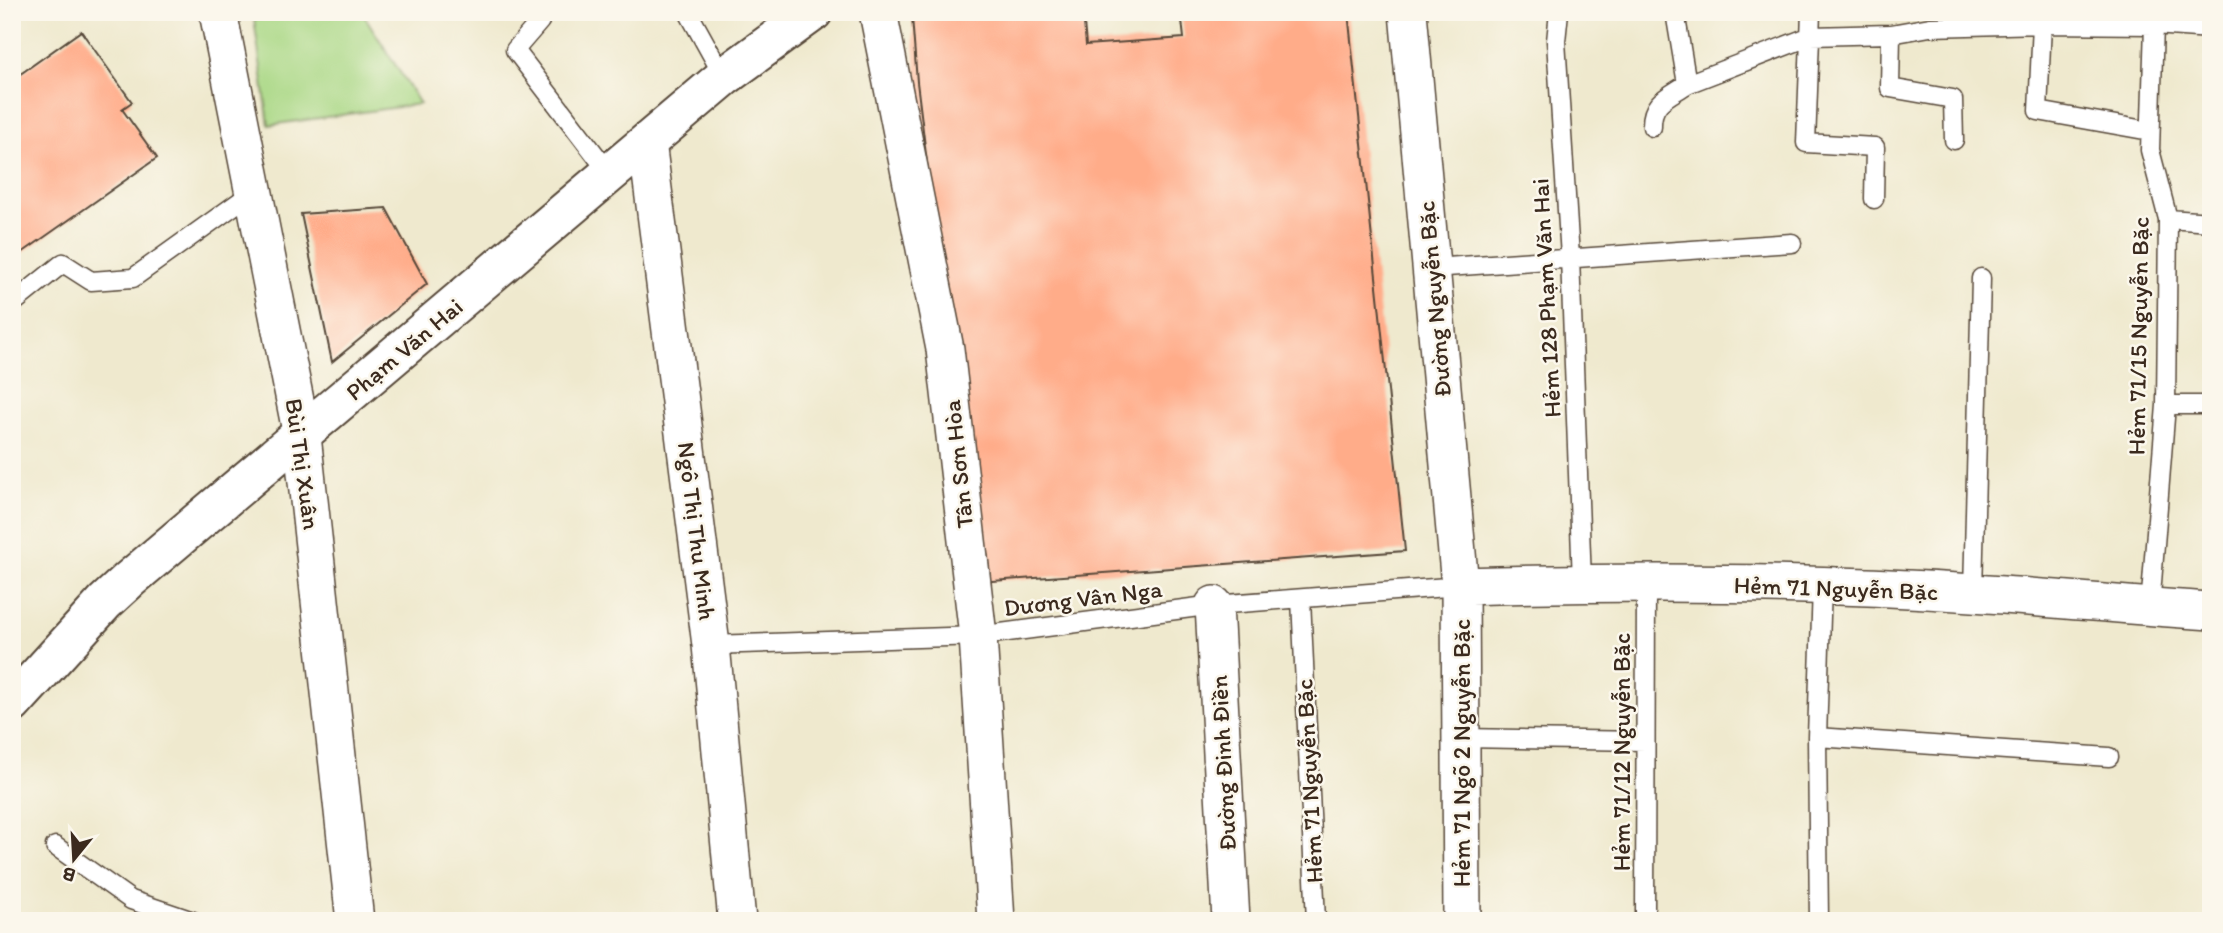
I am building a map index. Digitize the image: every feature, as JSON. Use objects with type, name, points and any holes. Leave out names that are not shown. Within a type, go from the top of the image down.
[{"type":"street","name":"Bùi Thị Xuân","points":[[218,12],[302,436],[355,921]]},
{"type":"street","name":"Phạm Văn Hai","points":[[12,704],[105,602],[724,77],[813,12]]},
{"type":"street","name":"Tân Sơn Hòa","points":[[878,12],[945,349],[978,636],[996,921]]},
{"type":"street","name":"Đường Nguyễn Bặc","points":[[1408,12],[1461,586]]},
{"type":"street","name":"Ngô Thị Thu Minh","points":[[647,142],[711,645],[737,921]]},
{"type":"street","name":"Hẻm 71 Nguyễn Bặc","points":[[1461,586],[1582,582],[1822,586],[1973,593],[2211,611]]},
{"type":"street","name":"Hẻm 71 Ngõ 2 Nguyễn Bặc","points":[[1461,586],[1462,921]]},
{"type":"street","name":"Đường Đinh Điền","points":[[1214,605],[1231,921]]},
{"type":"lane","points":[[531,12],[540,21],[515,50],[610,174]]},
{"type":"lane","points":[[688,12],[724,77]]},
{"type":"lane","name":"Hẻm 128 Phạm Văn Hai","points":[[1559,12],[1556,41],[1570,257],[1582,582]]},
{"type":"lane","points":[[1675,12],[1687,84]]},
{"type":"lane","points":[[1811,12],[1807,143],[1875,147],[1874,199]]},
{"type":"lane","points":[[1652,127],[1652,112],[1655,108],[1687,84],[1811,36],[1891,34],[1931,20],[2154,25],[2211,29]]},
{"type":"lane","points":[[2042,24],[2038,111],[2150,131]]},
{"type":"lane","name":"Hẻm 71/15 Nguyễn Bặc","points":[[2150,608],[2166,405],[2168,219],[2150,150],[2154,25]]},
{"type":"lane","points":[[1891,34],[1890,88],[1953,99],[1954,140]]},
{"type":"lane","points":[[12,304],[63,263],[91,281],[133,278],[253,192]]},
{"type":"lane","points":[[2168,219],[2211,222]]},
{"type":"lane","points":[[1432,268],[1793,243]]},
{"type":"lane","points":[[1973,593],[1980,278]]},
{"type":"lane","points":[[2166,405],[2211,405]]},
{"type":"lane","name":"Hẻm 71/12 Nguyễn Bặc","points":[[1646,582],[1646,921]]},
{"type":"lane","name":"Dương Vân Nga","points":[[711,645],[978,636],[1214,605],[1461,586]]},
{"type":"lane","points":[[1819,921],[1817,737],[1822,586]]},
{"type":"lane","name":"Hẻm 71 Nguyễn Bặc","points":[[1301,598],[1316,921]]},
{"type":"lane","points":[[1817,737],[2109,757]]},
{"type":"lane","points":[[1462,738],[1645,741]]},
{"type":"lane","points":[[55,846],[131,900],[193,921]]},
{"type":"green space","points":[[306,12],[362,12],[420,104],[269,125],[254,19]]},
{"type":"building","points":[[936,12],[1083,12],[1086,45],[1184,38],[1181,12],[1348,12],[1405,551],[979,582],[917,82],[912,17]]},
{"type":"building","points":[[81,31],[132,102],[122,109],[157,158],[19,255],[12,246],[12,80]]},
{"type":"building","points":[[386,208],[427,284],[332,362],[301,214]]}]
